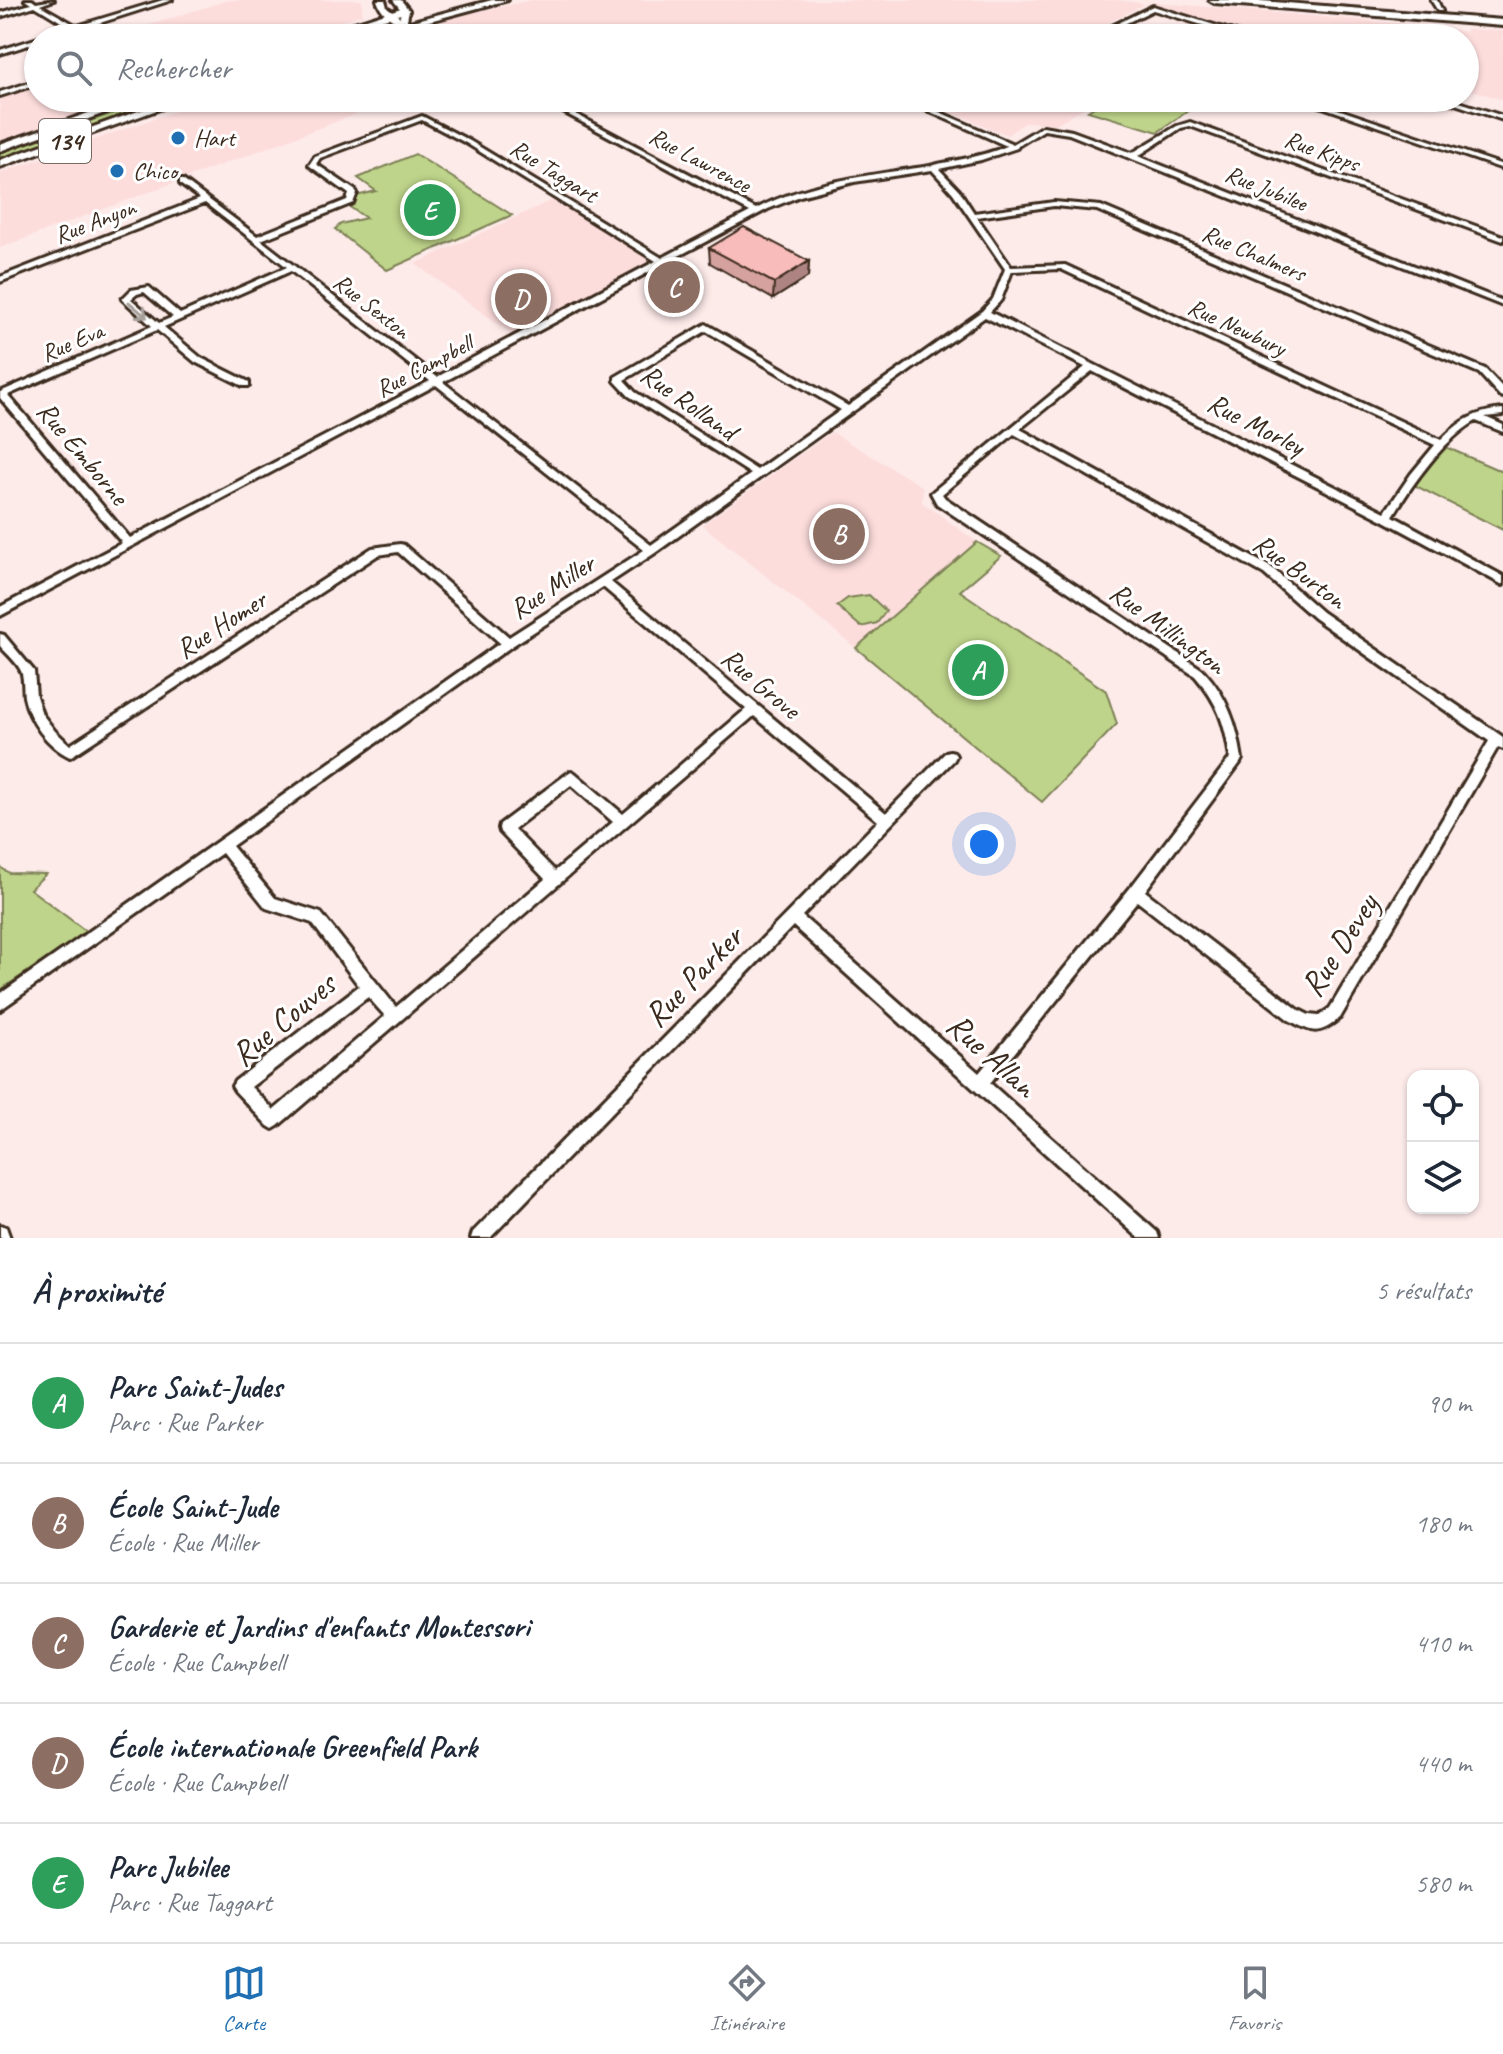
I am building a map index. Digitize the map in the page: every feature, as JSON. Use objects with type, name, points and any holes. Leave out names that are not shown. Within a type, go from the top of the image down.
[{"type":"main road","points":[[381,0],[381,6],[403,23]]},
{"type":"main road","points":[[397,0],[409,9]]},
{"type":"main road","points":[[400,24],[503,0]]},
{"type":"main road","points":[[1214,0],[1503,23]]},
{"type":"main road","points":[[1317,0],[1437,5],[1503,15]]},
{"type":"main road","points":[[358,24],[409,9]]},
{"type":"main road","points":[[403,23],[409,9]]},
{"type":"main road","name":"134","points":[[0,148],[102,112]]},
{"type":"main road","name":"134","points":[[0,164],[146,112]]},
{"type":"street","points":[[28,0],[69,24]]},
{"type":"street","points":[[0,15],[51,0]]},
{"type":"street","points":[[89,24],[169,0]]},
{"type":"street","points":[[1119,24],[1153,8],[1205,24]]},
{"type":"street","points":[[0,52],[24,44]]},
{"type":"street","points":[[0,94],[24,86]]},
{"type":"street","points":[[1479,110],[1503,118]]},
{"type":"street","name":"Rue Lawrence","points":[[567,112],[756,212]]},
{"type":"street","points":[[934,112],[1015,147]]},
{"type":"street","points":[[1340,112],[1503,167]]},
{"type":"street","name":"Rue Taggart","points":[[256,239],[350,201],[353,193],[312,165],[317,157],[422,118],[468,142],[664,263]]},
{"type":"street","name":"Rue Kipps","points":[[1133,156],[1179,127],[1190,124],[1503,239]]},
{"type":"street","name":"Rue Jubilee","points":[[1015,147],[1043,128],[1070,132],[1503,304]]},
{"type":"street","name":"Rue Campbell","points":[[0,612],[756,212],[803,191],[1015,147]]},
{"type":"street","points":[[933,166],[973,215],[1009,269]]},
{"type":"street","name":"Rue Sexton","points":[[183,182],[651,550]]},
{"type":"street","name":"Rue Anyon","points":[[0,280],[205,200]]},
{"type":"street","name":"Rue Chalmers","points":[[973,215],[1054,204],[1098,208],[1482,371],[1503,394]]},
{"type":"street","name":"Rue Newbury","points":[[1009,269],[1062,267],[1443,445]]},
{"type":"street","name":"Rue Eva","points":[[1,395],[292,268]]},
{"type":"street","name":"Rue Miller","points":[[0,1003],[508,643],[651,550],[985,313],[997,300],[1009,269]]},
{"type":"street","name":"Rue Eva","points":[[160,327],[126,299],[127,296],[146,289],[180,318]]},
{"type":"street","name":"Rue Morley","points":[[985,313],[1387,517],[1503,581]]},
{"type":"street","points":[[160,327],[198,360],[246,384]]},
{"type":"street","name":"Rue Rolland","points":[[757,474],[632,394],[618,379],[706,327],[846,409]]},
{"type":"street","name":"Rue Millington","points":[[979,1085],[1136,892],[1236,759],[1232,727],[1219,694],[1199,673],[941,501],[936,493],[1091,367]]},
{"type":"street","name":"Rue Emborne","points":[[1,395],[128,543]]},
{"type":"street","points":[[1387,517],[1443,445],[1475,417],[1503,412]]},
{"type":"street","points":[[1475,417],[1503,429]]},
{"type":"street","name":"Rue Burton","points":[[1016,431],[1268,571],[1318,615],[1500,742]]},
{"type":"street","name":"Rue Homer","points":[[0,638],[28,671],[28,700],[51,738],[70,752],[376,551],[400,548],[508,643]]},
{"type":"street","name":"Rue Grove","points":[[604,582],[887,821]]},
{"type":"street","name":"Rue Couves","points":[[369,987],[240,1086],[273,1121],[754,709]]},
{"type":"street","name":"Rue Devey","points":[[1136,892],[1294,1015],[1307,1022],[1321,1024],[1335,1013],[1500,742]]},
{"type":"street","name":"Rue Parker","points":[[479,1238],[950,756]]},
{"type":"street","points":[[555,880],[505,828],[571,777],[622,821]]},
{"type":"street","name":"Rue Couves","points":[[224,846],[271,903],[316,918],[394,1016]]},
{"type":"street","name":"Rue Allan","points":[[793,917],[1151,1238]]},
{"type":"shaded area","points":[[228,0],[362,0],[362,14],[334,24],[153,24]]},
{"type":"shaded area","points":[[532,0],[1118,0],[1145,4],[1106,24],[420,24]]},
{"type":"shaded area","points":[[1151,2],[1406,24],[1216,24]]},
{"type":"shaded area","points":[[1479,30],[1503,31],[1503,100],[1479,92]]},
{"type":"shaded area","points":[[24,90],[24,112],[83,112],[0,141],[0,98]]},
{"type":"shaded area","points":[[172,112],[362,112],[0,248],[0,173]]},
{"type":"shaded area","points":[[951,112],[1076,112],[1056,124],[1026,122],[1007,135]]},
{"type":"shaded area","points":[[552,200],[652,260],[512,334],[415,264]]},
{"type":"shaded area","points":[[832,432],[923,487],[922,502],[977,542],[856,648],[702,525]]},
{"type":"green space","points":[[116,112],[130,112],[0,159],[0,153]]},
{"type":"green space","points":[[1091,112],[1186,112],[1158,132]]},
{"type":"green space","points":[[415,154],[512,215],[387,270],[335,229],[341,224],[366,218],[348,206],[352,197],[376,191],[358,178]]},
{"type":"green space","points":[[1441,445],[1503,472],[1503,530],[1410,483]]},
{"type":"green space","points":[[977,542],[1001,556],[960,591],[1106,691],[1117,724],[1042,802],[856,648]]},
{"type":"green space","points":[[869,595],[886,611],[877,623],[861,627],[837,606],[848,598]]},
{"type":"green space","points":[[0,867],[9,873],[46,874],[30,889],[87,932],[0,990]]},
{"type":"building","points":[[744,227],[809,261],[774,283],[709,248]]},
{"type":"building","points":[[668,267],[681,275],[667,283],[654,275]]},
{"type":"place","name":"Hart","points":[[178,138]]},
{"type":"place","name":"Chico","points":[[117,171]]},
{"type":"place","name":"Parc Jubilee","points":[[430,210]]},
{"type":"place","name":"Garderie et Jardins d'enfants Montessori","points":[[674,287]]},
{"type":"place","name":"École internationale Greenfield Park","points":[[521,299]]},
{"type":"place","name":"École Saint-Jude","points":[[839,534]]},
{"type":"place","name":"Parc Saint-Judes","points":[[978,670]]}]
